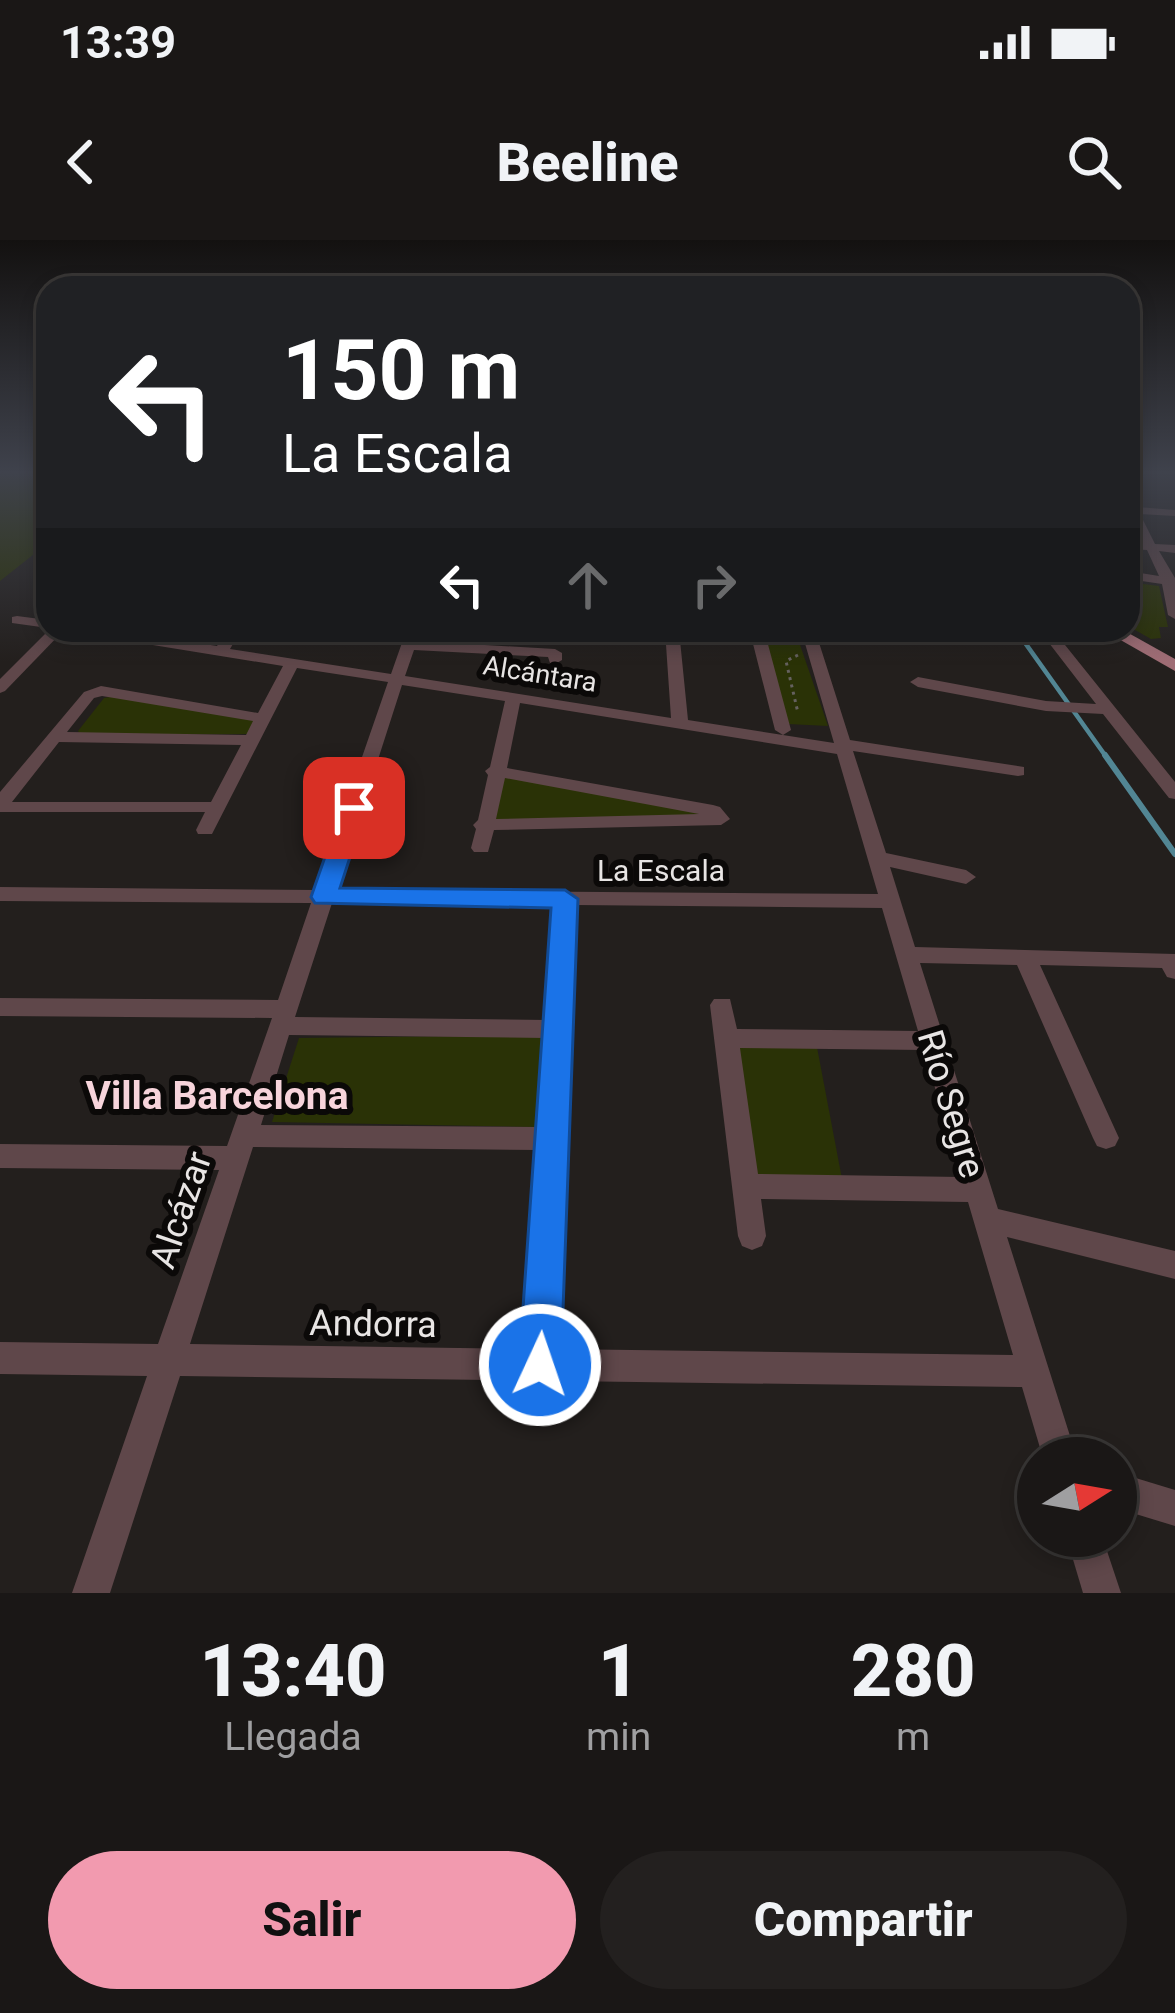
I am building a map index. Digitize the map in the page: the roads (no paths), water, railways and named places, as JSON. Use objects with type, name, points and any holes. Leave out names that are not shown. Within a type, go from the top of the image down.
[{"type":"main road","points":[[1132,642],[1175,666]]},
{"type":"street","points":[[1146,536],[1172,582],[1175,615]]},
{"type":"street","points":[[1140,546],[1175,549]]},
{"type":"street","points":[[1140,568],[1160,561]]},
{"type":"street","points":[[1140,575],[1172,582]]},
{"type":"street","points":[[21,616],[36,618]]},
{"type":"street","points":[[0,688],[45,642]]},
{"type":"street","name":"Alcántara","points":[[229,642],[293,662],[513,698],[1018,771]]},
{"type":"street","name":"Alcázar","points":[[91,1593],[409,642]]},
{"type":"street","points":[[462,642],[555,653],[555,660]]},
{"type":"street","points":[[673,642],[680,719]]},
{"type":"street","points":[[760,642],[782,725]]},
{"type":"street","name":"Río Segre","points":[[809,642],[1054,1437]]},
{"type":"street","points":[[1055,642],[1175,794]]},
{"type":"street","points":[[205,830],[293,662]]},
{"type":"street","points":[[918,682],[1069,708],[1108,709]]},
{"type":"street","points":[[0,806],[89,694],[101,692],[262,718]]},
{"type":"street","points":[[481,848],[482,825],[513,698]]},
{"type":"street","name":"Alcántara","points":[[619,705],[680,719],[782,725],[843,744]]},
{"type":"street","points":[[54,737],[250,740]]},
{"type":"street","points":[[482,825],[721,819],[713,811],[494,771]]},
{"type":"street","points":[[0,806],[215,806]]},
{"type":"street","points":[[875,857],[966,877]]},
{"type":"street","name":"La Escala","points":[[0,894],[889,902]]},
{"type":"street","points":[[540,1365],[565,899]]},
{"type":"street","points":[[905,955],[1172,965]]},
{"type":"street","points":[[1025,957],[1106,1138]]},
{"type":"street","points":[[722,1005],[752,1236]]},
{"type":"street","points":[[0,1007],[558,1028]]},
{"type":"street","points":[[726,1038],[932,1041]]},
{"type":"street","points":[[0,1156],[552,1139]]},
{"type":"street","points":[[746,1186],[982,1204],[1175,1265]]},
{"type":"street","name":"Andorra","points":[[0,1358],[1034,1371]]},
{"type":"street","points":[[1137,1496],[1175,1508]]},
{"type":"street","points":[[1091,1557],[1102,1593]]},
{"type":"waterway","points":[[1025,642],[1107,758]]},
{"type":"waterway","points":[[1105,755],[1175,854]]},
{"type":"district","name":"Villa Barcelona","points":[[217,1096]]}]
